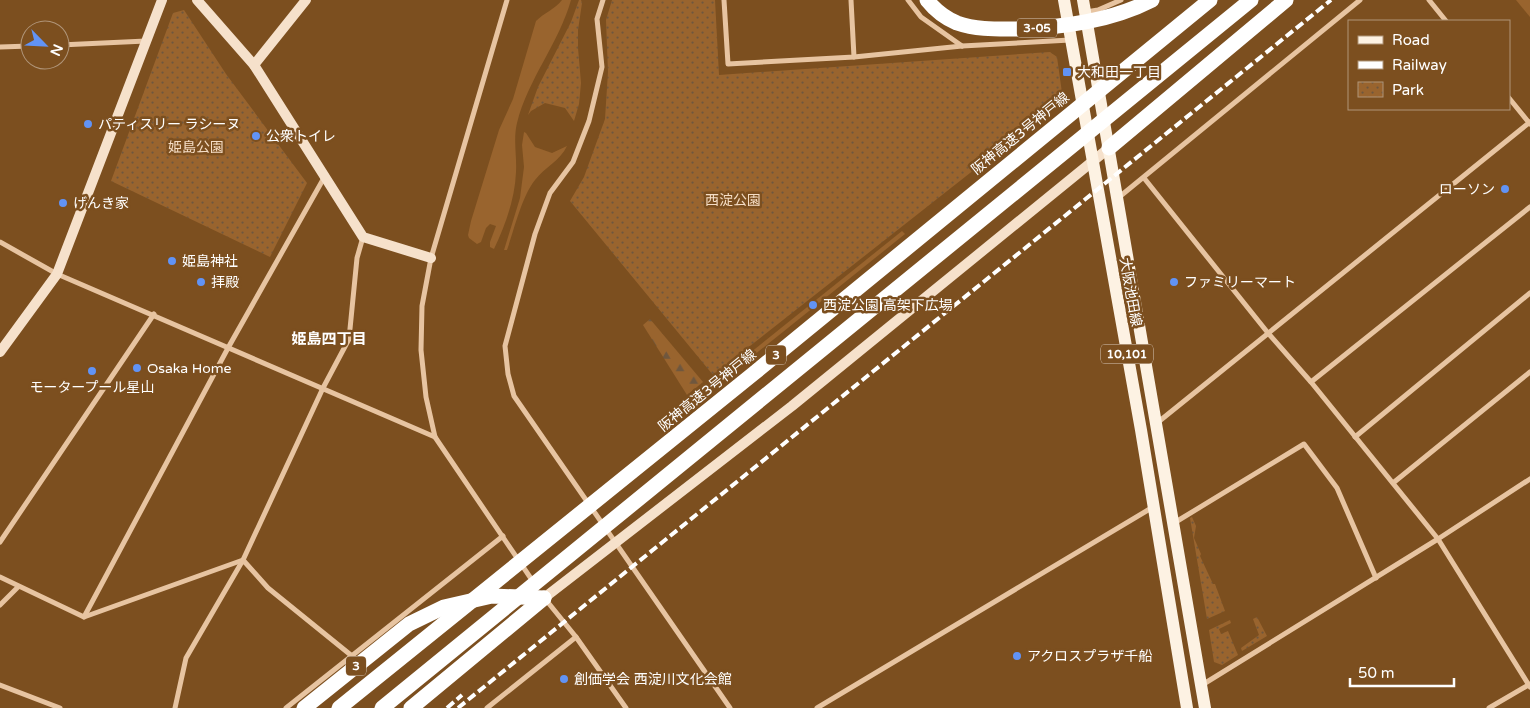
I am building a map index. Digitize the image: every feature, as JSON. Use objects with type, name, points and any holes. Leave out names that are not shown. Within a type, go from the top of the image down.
[{"type":"highway","name":"3-05","points":[[927,0],[944,16],[956,22],[970,27],[998,30],[1047,28],[1100,20],[1152,0]]},
{"type":"highway","name":"阪神高速3号神戸線","points":[[339,708],[753,374],[1210,0]]},
{"type":"highway","name":"3","points":[[382,708],[1251,0]]},
{"type":"highway","points":[[1109,148],[1286,0]]},
{"type":"highway","name":"3","points":[[304,708],[409,624],[444,607],[492,596],[549,594]]},
{"type":"highway","points":[[411,708],[549,594]]},
{"type":"main road","name":"大阪池田線","points":[[1064,0],[1154,507],[1187,708]]},
{"type":"main road","name":"大阪池田線","points":[[1084,6],[1206,708]]},
{"type":"street","points":[[0,352],[57,274],[162,0]]},
{"type":"street","points":[[197,0],[254,65],[363,237],[431,258]]},
{"type":"street","points":[[254,65],[306,0]]},
{"type":"street","points":[[507,0],[431,258],[422,306],[420,350],[426,397],[435,437],[503,536],[549,594],[576,637],[626,708]]},
{"type":"street","points":[[603,0],[597,19],[602,67],[589,121],[573,162],[550,193],[535,234],[505,346],[508,374],[514,396],[612,545],[650,593],[730,708]]},
{"type":"street","points":[[724,0],[728,64],[854,57],[962,46],[1072,40]]},
{"type":"street","points":[[851,0],[854,57]]},
{"type":"street","points":[[908,0],[920,17],[962,46]]},
{"type":"street","points":[[1084,6],[1098,10],[1121,0]]},
{"type":"street","points":[[1118,198],[1360,0]]},
{"type":"street","points":[[1429,0],[1445,20]]},
{"type":"street","points":[[70,45],[146,41]]},
{"type":"street","points":[[0,47],[20,46]]},
{"type":"street","points":[[1156,423],[1530,123],[1510,99]]},
{"type":"street","points":[[549,594],[792,406],[1109,148]]},
{"type":"street","points":[[84,618],[228,348],[325,175]]},
{"type":"street","points":[[1144,178],[1268,333],[1311,382],[1438,539],[1530,685],[1489,708]]},
{"type":"street","points":[[1311,382],[1530,206]]},
{"type":"street","points":[[175,708],[186,658],[243,560],[323,388],[349,339],[357,258],[363,237]]},
{"type":"street","points":[[0,242],[57,274],[154,314],[435,437]]},
{"type":"street","points":[[1356,437],[1530,293]]},
{"type":"street","points":[[0,542],[154,314]]},
{"type":"street","points":[[1393,483],[1530,372]]},
{"type":"street","points":[[1174,523],[1304,444],[1338,488],[1376,578]]},
{"type":"street","points":[[1202,685],[1376,578],[1530,479]]},
{"type":"street","points":[[817,708],[1154,507]]},
{"type":"street","points":[[286,708],[503,536]]},
{"type":"street","points":[[0,577],[84,618],[243,560]]},
{"type":"street","points":[[243,560],[268,588],[352,656]]},
{"type":"street","points":[[0,605],[18,587]]},
{"type":"street","points":[[487,708],[576,637]]},
{"type":"street","points":[[0,685],[60,708]]},
{"type":"green space","points":[[562,0],[571,0],[566,16],[528,91],[517,123],[515,135],[515,182],[506,222],[494,249],[490,247],[490,242],[496,226],[490,224],[486,228],[481,242],[477,244],[468,235],[471,221],[499,130],[513,99],[536,21]]},
{"type":"green space","points":[[579,0],[582,3],[578,30],[581,83],[579,104],[574,121],[565,108],[545,103],[531,111],[528,115],[538,87],[571,22]]},
{"type":"green space","name":"西淀公園","points":[[612,0],[715,0],[719,75],[1050,52],[1057,57],[1063,100],[713,375],[570,201],[584,177],[605,119],[608,72],[606,20]]},
{"type":"green space","points":[[1516,0],[1530,0],[1530,17]]},
{"type":"green space","name":"姫島公園","points":[[184,10],[226,74],[307,183],[270,257],[111,181],[173,13]]},
{"type":"green space","points":[[524,132],[535,147],[552,153],[567,146],[560,156],[539,175],[530,187],[522,204],[507,250],[504,250],[520,198],[524,167],[522,145]]},
{"type":"green space","name":"西淀公園 高架下広場","points":[[902,231],[905,234],[723,380],[720,377]]},
{"type":"green space","points":[[650,319],[703,382],[687,395],[643,325]]},
{"type":"green space","points":[[1192,517],[1196,526],[1194,538],[1201,554],[1200,556],[1213,584],[1215,584],[1225,611],[1207,619],[1190,518]]},
{"type":"green space","points":[[1257,617],[1267,636],[1242,651],[1241,648],[1259,635],[1253,619]]},
{"type":"green space","points":[[1230,620],[1231,623],[1219,629],[1221,634],[1228,631],[1238,655],[1222,665],[1214,662],[1209,630]]},
{"type":"railway","points":[[458,708],[1331,0]]},
{"type":"railway","points":[[447,708],[462,695]]},
{"type":"place","name":"大和田一丁目","points":[[1067,72]]},
{"type":"place","name":"パティスリー ラシーヌ","points":[[88,124]]},
{"type":"place","name":"公衆トイレ","points":[[256,136]]},
{"type":"place","name":"ローソン","points":[[1505,189]]},
{"type":"place","name":"げんき家","points":[[63,203]]},
{"type":"place","name":"姫島神社","points":[[172,261]]},
{"type":"place","name":"拝殿","points":[[201,282]]},
{"type":"place","name":"ファミリーマート","points":[[1174,282]]},
{"type":"place","name":"西淀公園 高架下広場","points":[[813,305]]},
{"type":"place","name":"Osaka Home","points":[[137,368]]},
{"type":"place","name":"モータープール星山","points":[[92,371]]},
{"type":"place","name":"アクロスプラザ千船","points":[[1017,656]]},
{"type":"place","name":"創価学会 西淀川文化会館","points":[[564,679]]},
{"type":"district","name":"姫島四丁目","points":[[329,339]]}]
